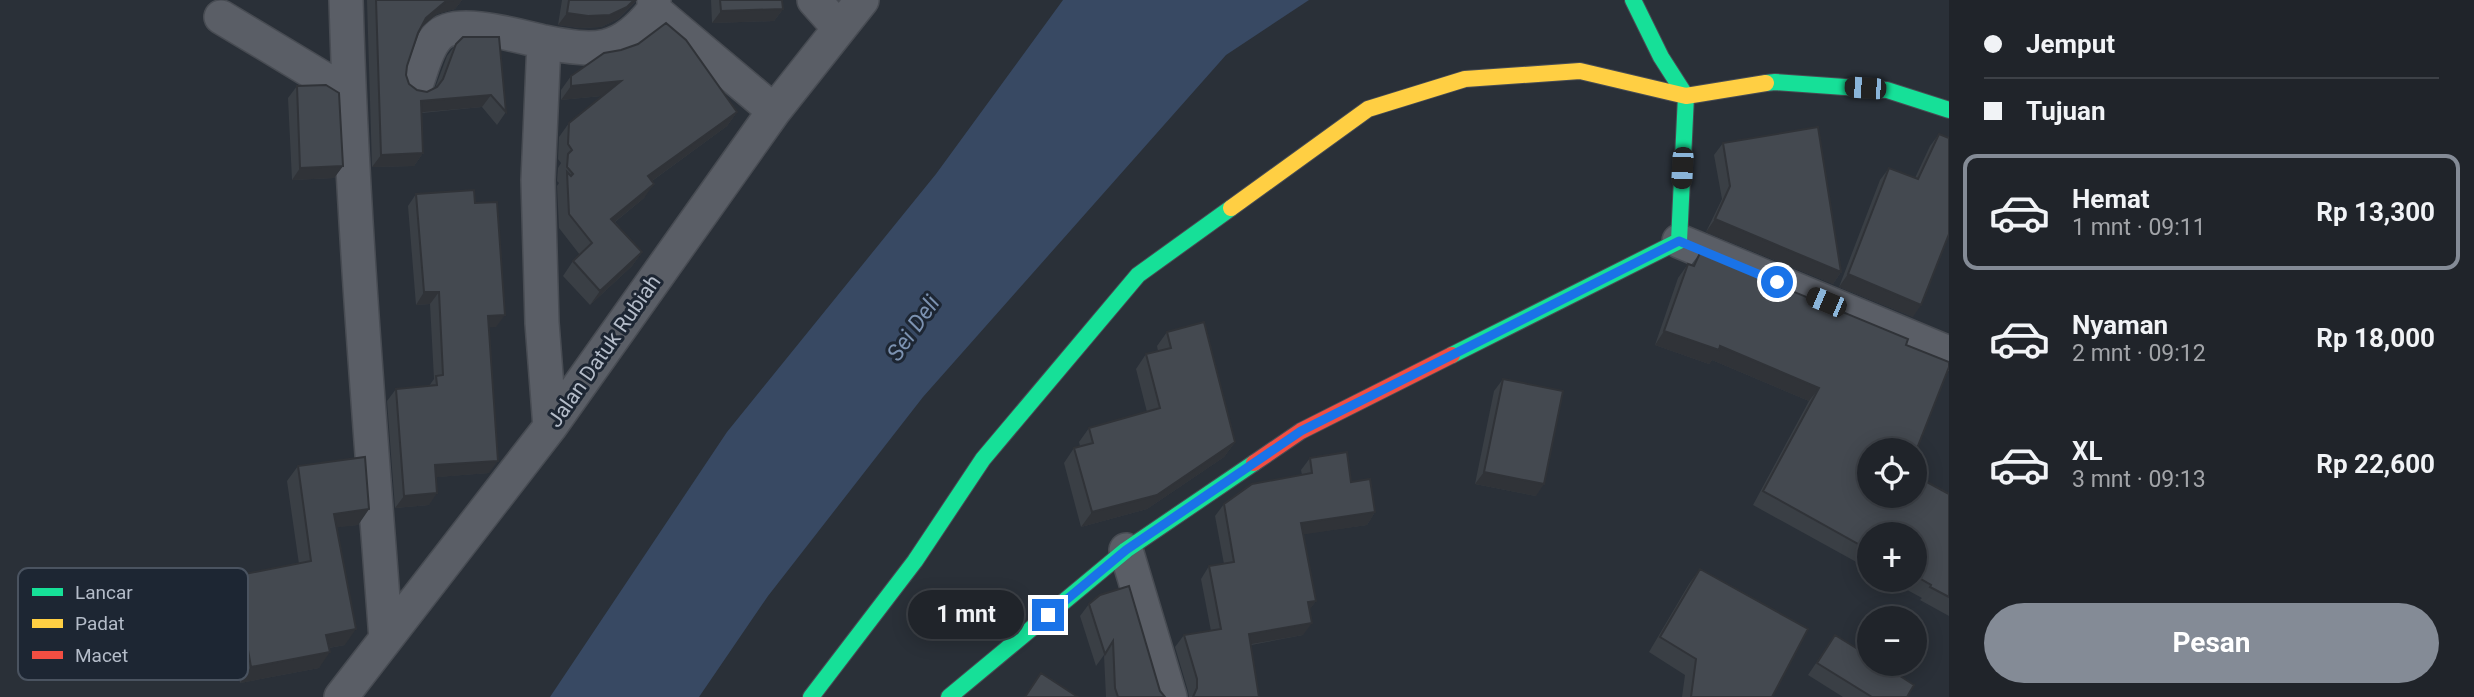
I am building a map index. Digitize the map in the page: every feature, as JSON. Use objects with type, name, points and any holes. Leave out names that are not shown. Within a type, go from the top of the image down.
[{"type":"street","points":[[346,0],[365,363],[386,639]]},
{"type":"street","points":[[814,0],[839,28]]},
{"type":"street","name":"Jalan Datuk Rubiah","points":[[341,697],[551,427],[774,111],[862,0]]},
{"type":"street","points":[[1633,0],[1661,57],[1686,96],[1679,241]]},
{"type":"street","points":[[416,85],[431,47],[440,34],[450,29],[487,29],[573,48],[603,48],[626,40],[654,5],[774,111]]},
{"type":"street","points":[[221,17],[349,94]]},
{"type":"street","points":[[544,42],[538,180],[542,323],[551,427]]},
{"type":"street","points":[[811,697],[915,561],[983,459],[1138,275],[1368,109],[1465,79],[1580,71],[1686,96],[1775,82],[1887,90],[1949,110]]},
{"type":"street","points":[[949,697],[1126,550],[1301,431],[1679,241],[1949,353]]},
{"type":"street","points":[[1126,550],[1170,697]]},
{"type":"water","name":"Sei Deli","points":[[1063,0],[1309,0],[1226,55],[923,397],[768,596],[699,697],[550,697],[727,432],[936,174]]},
{"type":"building","points":[[376,0],[453,0],[445,2],[426,18],[418,33],[406,75],[409,84],[417,90],[427,92],[437,87],[443,79],[456,44],[463,37],[499,37],[506,112],[491,95],[421,101],[423,153],[381,155]]},
{"type":"building","points":[[569,0],[634,0],[627,7],[610,15],[588,16],[567,13]]},
{"type":"building","points":[[720,0],[782,0],[783,9],[721,11]]},
{"type":"building","points":[[666,23],[686,40],[737,112],[648,176],[654,184],[611,219],[642,252],[600,291],[573,261],[592,243],[569,214],[567,172],[571,176],[573,174],[567,167],[568,154],[572,150],[568,144],[569,123],[621,81],[571,86],[571,76],[604,53],[638,44]]},
{"type":"building","points":[[326,85],[339,93],[343,166],[300,168],[297,86]]},
{"type":"building","points":[[1818,127],[1841,272],[1715,219],[1730,186],[1723,143]]},
{"type":"building","points":[[1939,134],[1949,138],[1949,234],[1921,305],[1848,274],[1889,168],[1918,179]]},
{"type":"building","points":[[474,190],[475,203],[497,202],[505,315],[488,316],[498,461],[435,465],[437,493],[404,496],[396,389],[437,385],[436,376],[443,375],[439,292],[424,292],[416,194]]},
{"type":"building","points":[[1700,253],[1908,339],[1906,345],[1949,362],[1921,438],[1857,438],[1857,508],[1927,508],[1927,482],[1949,494],[1949,597],[1927,583],[1927,522],[1857,522],[1857,543],[1763,491],[1819,388],[1720,346],[1719,350],[1664,331],[1688,264],[1694,266]]},
{"type":"building","points":[[1204,322],[1235,442],[1157,495],[1092,512],[1074,448],[1093,443],[1089,428],[1160,408],[1146,354],[1171,348],[1167,332]]},
{"type":"building","points":[[1503,379],[1563,391],[1544,484],[1484,472]]},
{"type":"building","points":[[1347,452],[1351,482],[1370,479],[1375,512],[1301,523],[1316,601],[1308,602],[1312,623],[1249,634],[1259,697],[1193,697],[1197,679],[1184,635],[1221,629],[1209,566],[1234,562],[1224,504],[1252,484],[1312,473],[1310,458]]},
{"type":"building","points":[[365,457],[369,509],[334,514],[356,629],[326,635],[330,652],[251,667],[248,650],[248,573],[311,561],[298,466]]},
{"type":"building","points":[[1700,569],[1808,629],[1772,697],[1691,697],[1696,659],[1660,637]]},
{"type":"building","points":[[1129,586],[1160,691],[1165,697],[1118,697],[1115,688],[1113,641],[1105,654],[1089,604],[1100,595]]},
{"type":"building","points":[[1835,635],[1857,649],[1857,676],[1900,676],[1914,685],[1907,697],[1872,697],[1817,663]]},
{"type":"building","points":[[1041,673],[1078,697],[1025,697]]},
{"type":"traffic: fast","points":[[1452,355],[1679,241],[1686,96],[1661,57],[1633,0]]},
{"type":"traffic: fast","points":[[1766,83],[1887,90],[1949,110]]},
{"type":"traffic: fast","points":[[811,697],[915,561],[983,459],[1138,275],[1231,208]]},
{"type":"traffic: fast","points":[[949,697],[1126,550],[1254,463]]},
{"type":"traffic: slow","points":[[1231,208],[1368,109],[1465,79],[1580,71],[1686,96],[1766,83]]},
{"type":"traffic: jam","points":[[1254,463],[1301,431],[1452,355]]},
{"type":"route","points":[[1048,615],[1126,550],[1301,431],[1679,241],[1777,282]]}]
